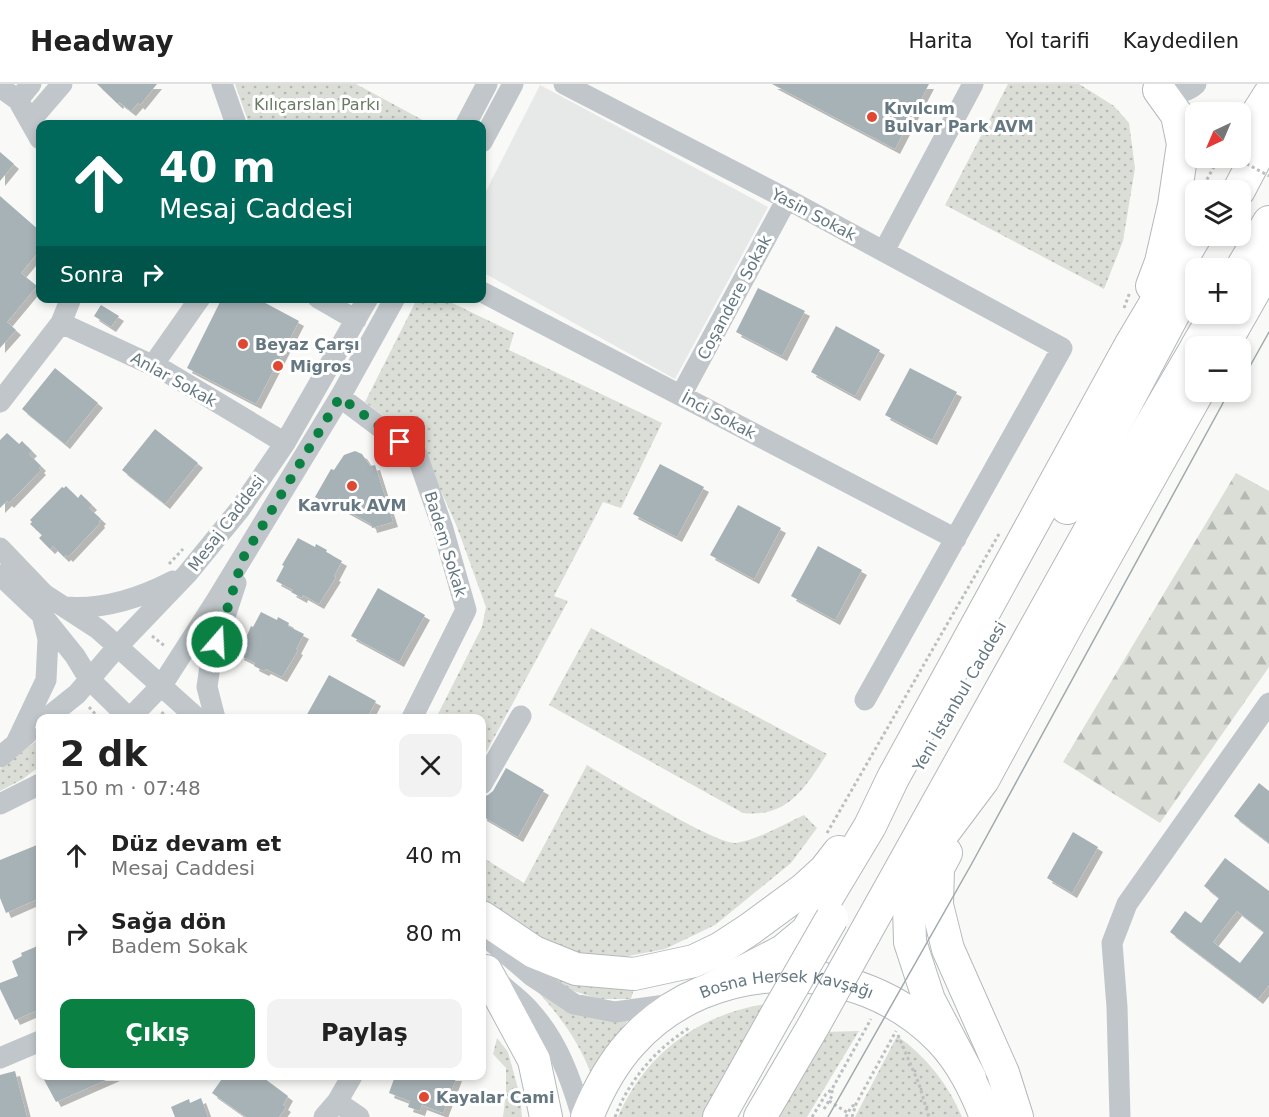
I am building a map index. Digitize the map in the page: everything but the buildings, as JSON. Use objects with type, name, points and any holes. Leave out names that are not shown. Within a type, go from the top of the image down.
[{"type":"highway","points":[[1130,346],[1161,262],[1174,205],[1183,144],[1177,115],[1156,87]]},
{"type":"highway","points":[[1251,122],[1269,95]]},
{"type":"highway","points":[[1244,180],[1269,133]]},
{"type":"highway","points":[[1248,258],[1269,222]]},
{"type":"highway","points":[[714,987],[783,951],[807,931],[870,826],[893,778],[1130,346],[1189,246]]},
{"type":"highway","points":[[1229,336],[1269,265]]},
{"type":"highway","name":"Yeni İstanbul Caddesi","points":[[719,1117],[1120,415],[1185,291]]},
{"type":"highway","name":"Yeni İstanbul Caddesi","points":[[760,1117],[814,1025],[1100,512],[1185,366]]},
{"type":"highway","points":[[1017,1117],[1003,1073],[948,949],[937,905],[938,868],[1071,618],[1192,402]]},
{"type":"highway","points":[[486,920],[534,952],[576,969],[634,974],[694,961],[750,929],[803,890],[825,870],[893,778]]},
{"type":"highway","points":[[970,1078],[928,1000],[910,942],[909,906],[929,852],[983,780]]},
{"type":"highway","points":[[486,973],[534,1060],[546,1117]]},
{"type":"highway","name":"Bosna Hersek Kavşağı","points":[[587,1117],[597,1092],[611,1068],[631,1042],[655,1020],[682,1002],[714,987],[762,976],[811,975],[858,986],[902,1008],[933,1033],[970,1078],[987,1117]]},
{"type":"street","points":[[31,120],[62,84]]},
{"type":"street","points":[[222,84],[235,120]]},
{"type":"street","points":[[468,120],[487,84]]},
{"type":"street","points":[[486,135],[513,84]]},
{"type":"street","name":"Yasin Sokak","points":[[564,84],[787,199],[1062,348],[956,539]]},
{"type":"street","points":[[884,251],[973,84]]},
{"type":"street","points":[[1156,87],[1176,92],[1191,89],[1196,84]]},
{"type":"street","points":[[11,91],[36,131]]},
{"type":"street","name":"Coşandere Sokak","points":[[681,395],[787,199]]},
{"type":"street","name":"İnci Sokak","points":[[486,294],[956,539]]},
{"type":"street","points":[[0,402],[60,323],[69,303]]},
{"type":"street","points":[[153,365],[196,303]]},
{"type":"street","points":[[327,303],[356,320]]},
{"type":"street","name":"Mesaj Caddesi","points":[[52,714],[77,694],[138,624],[178,569],[240,509],[285,443],[365,303]]},
{"type":"street","name":"Mesaj Caddesi","points":[[133,714],[162,685],[243,558],[340,397],[392,303]]},
{"type":"street","name":"Anlar Sokak","points":[[60,323],[153,365],[285,443]]},
{"type":"street","name":"Badem Sokak","points":[[340,397],[417,455],[443,529],[466,610],[414,714]]},
{"type":"street","points":[[865,700],[956,539]]},
{"type":"street","points":[[0,548],[44,594],[98,629],[192,714]]},
{"type":"street","points":[[214,714],[207,687],[211,659],[243,558]]},
{"type":"street","points":[[65,607],[82,609],[147,594],[178,569]]},
{"type":"street","points":[[0,575],[42,615],[90,678],[125,714]]},
{"type":"street","points":[[8,750],[46,680],[48,639],[42,615]]},
{"type":"street","points":[[1120,1117],[1117,1007],[1112,943],[1127,904],[1269,703]]},
{"type":"street","points":[[486,777],[521,716]]},
{"type":"street","points":[[8,750],[36,727]]},
{"type":"street","points":[[0,804],[36,786]]},
{"type":"street","points":[[486,936],[532,976],[574,1004],[615,1012],[682,1002]]},
{"type":"street","points":[[486,971],[531,1012],[552,1040],[569,1075],[582,1117]]},
{"type":"street","points":[[0,1058],[36,1043]]},
{"type":"street","points":[[349,1080],[330,1110],[358,1117]]},
{"type":"path","points":[[1251,167],[1269,176]]},
{"type":"path","points":[[1124,310],[1131,290]]},
{"type":"path","points":[[827,833],[1001,530]]},
{"type":"path","points":[[178,569],[183,548]]},
{"type":"path","points":[[138,624],[179,658]]},
{"type":"path","points":[[812,1117],[826,1094],[832,1089],[872,1017]]},
{"type":"path","points":[[852,1117],[856,1104],[896,1031],[919,1084],[929,1117]]},
{"type":"path","points":[[824,1109],[832,1096],[832,1089]]},
{"type":"path","points":[[829,1101],[848,1113]]},
{"type":"path","points":[[846,1117],[856,1104]]},
{"type":"shaded area","points":[[540,85],[768,207],[675,379],[486,274],[486,191]]},
{"type":"green space","name":"Kılıçarslan Parkı","points":[[235,84],[356,84],[423,120],[248,120]]},
{"type":"green space","points":[[1008,84],[1079,84],[1114,106],[1129,123],[1135,168],[1123,241],[1104,289],[945,205]]},
{"type":"green space","points":[[415,303],[452,303],[514,333],[509,350],[662,423],[621,508],[603,502],[554,596],[568,601],[486,753],[486,714],[438,714],[482,627],[486,607],[457,527],[420,444],[365,402]]},
{"type":"green space","points":[[1236,473],[1269,491],[1269,667],[1160,823],[1063,762]]},
{"type":"green space","points":[[591,628],[827,754],[794,798],[772,811],[743,813],[549,705]]},
{"type":"green space","points":[[36,741],[36,769],[0,791],[0,769]]},
{"type":"green space","points":[[587,765],[686,823],[725,841],[736,843],[754,838],[804,815],[817,828],[791,863],[715,925],[665,949],[613,959],[577,957],[507,924],[486,904],[486,859],[524,883]]},
{"type":"green space","points":[[539,969],[636,981],[631,999],[599,999],[558,986]]},
{"type":"green space","points":[[539,993],[571,1010],[593,1018],[616,1020],[629,1018],[591,1074],[569,1031]]},
{"type":"green space","points":[[774,1003],[706,1117],[618,1117],[644,1072],[680,1038],[724,1015],[748,1007]]},
{"type":"green space","points":[[859,1031],[807,1117],[773,1117],[823,1032]]},
{"type":"green space","points":[[897,1036],[927,1062],[950,1093],[962,1117],[855,1117]]},
{"type":"green space","points":[[497,1038],[508,1052],[520,1096],[522,1117],[503,1117],[506,1068],[493,1054]]},
{"type":"tram line","points":[[1251,364],[1269,332]]},
{"type":"tram line","points":[[828,1117],[971,865],[1224,402]]},
{"type":"place","name":"Kıvılcım Bulvar Park AVM","points":[[872,117]]},
{"type":"place","name":"Beyaz Çarşı","points":[[243,344]]},
{"type":"place","name":"Migros","points":[[278,366]]},
{"type":"place","name":"Kavruk AVM","points":[[352,486]]},
{"type":"place","name":"Kayalar Cami","points":[[424,1097]]},
{"type":"route","points":[[217,642],[243,558],[340,397],[400,442]]}]
